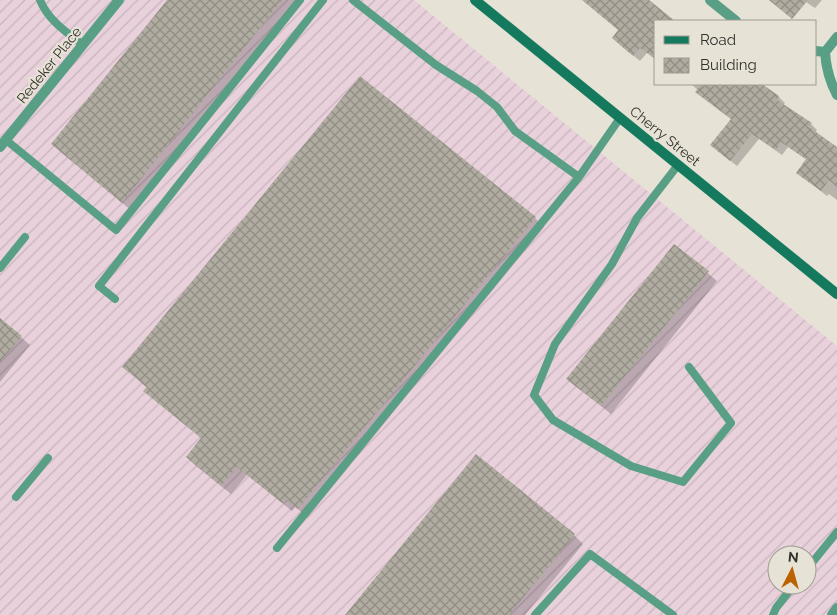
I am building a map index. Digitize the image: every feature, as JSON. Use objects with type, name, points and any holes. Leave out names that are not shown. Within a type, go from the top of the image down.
[{"type":"street","name":"Redeker Place","points":[[3,143],[120,0]]},
{"type":"street","name":"Cherry Street","points":[[475,0],[837,294]]},
{"type":"street","points":[[710,0],[735,20]]},
{"type":"street","points":[[837,37],[820,51],[837,94]]},
{"type":"street","points":[[832,615],[837,608]]},
{"type":"lane","points":[[40,0],[45,12],[83,45]]},
{"type":"lane","points":[[3,143],[116,230],[300,0]]},
{"type":"lane","points":[[114,298],[99,286],[322,0]]},
{"type":"lane","points":[[353,0],[436,65],[477,91],[496,107],[515,131],[579,177]]},
{"type":"lane","points":[[277,548],[579,177],[620,118]]},
{"type":"lane","points":[[678,165],[637,218],[612,264],[555,344],[534,395],[553,420],[631,466],[683,482],[732,423],[689,367]]},
{"type":"lane","points":[[0,268],[25,237]]},
{"type":"lane","points":[[16,497],[48,458]]},
{"type":"lane","points":[[817,557],[837,532]]},
{"type":"lane","points":[[535,615],[590,554],[673,615]]},
{"type":"lane","points":[[773,615],[786,595]]},
{"type":"shaded area","points":[[0,0],[414,0],[837,346],[837,615],[0,615]]},
{"type":"building","points":[[167,0],[282,0],[122,203],[51,144]]},
{"type":"building","points":[[582,0],[649,0],[674,20],[654,20],[654,58],[640,48],[633,56],[612,38],[618,30]]},
{"type":"building","points":[[769,0],[808,0],[792,19]]},
{"type":"building","points":[[360,76],[536,217],[298,509],[286,499],[282,503],[237,467],[221,486],[186,457],[201,438],[143,391],[147,387],[122,367]]},
{"type":"building","points":[[701,85],[763,85],[779,96],[777,100],[812,123],[809,127],[837,147],[837,187],[829,180],[821,191],[796,173],[806,159],[781,142],[776,150],[752,134],[730,161],[710,145],[731,119],[695,92]]},
{"type":"building","points":[[674,244],[709,271],[601,406],[566,379]]},
{"type":"building","points":[[0,318],[22,336],[0,362]]},
{"type":"building","points":[[476,454],[575,534],[509,615],[345,615]]}]
